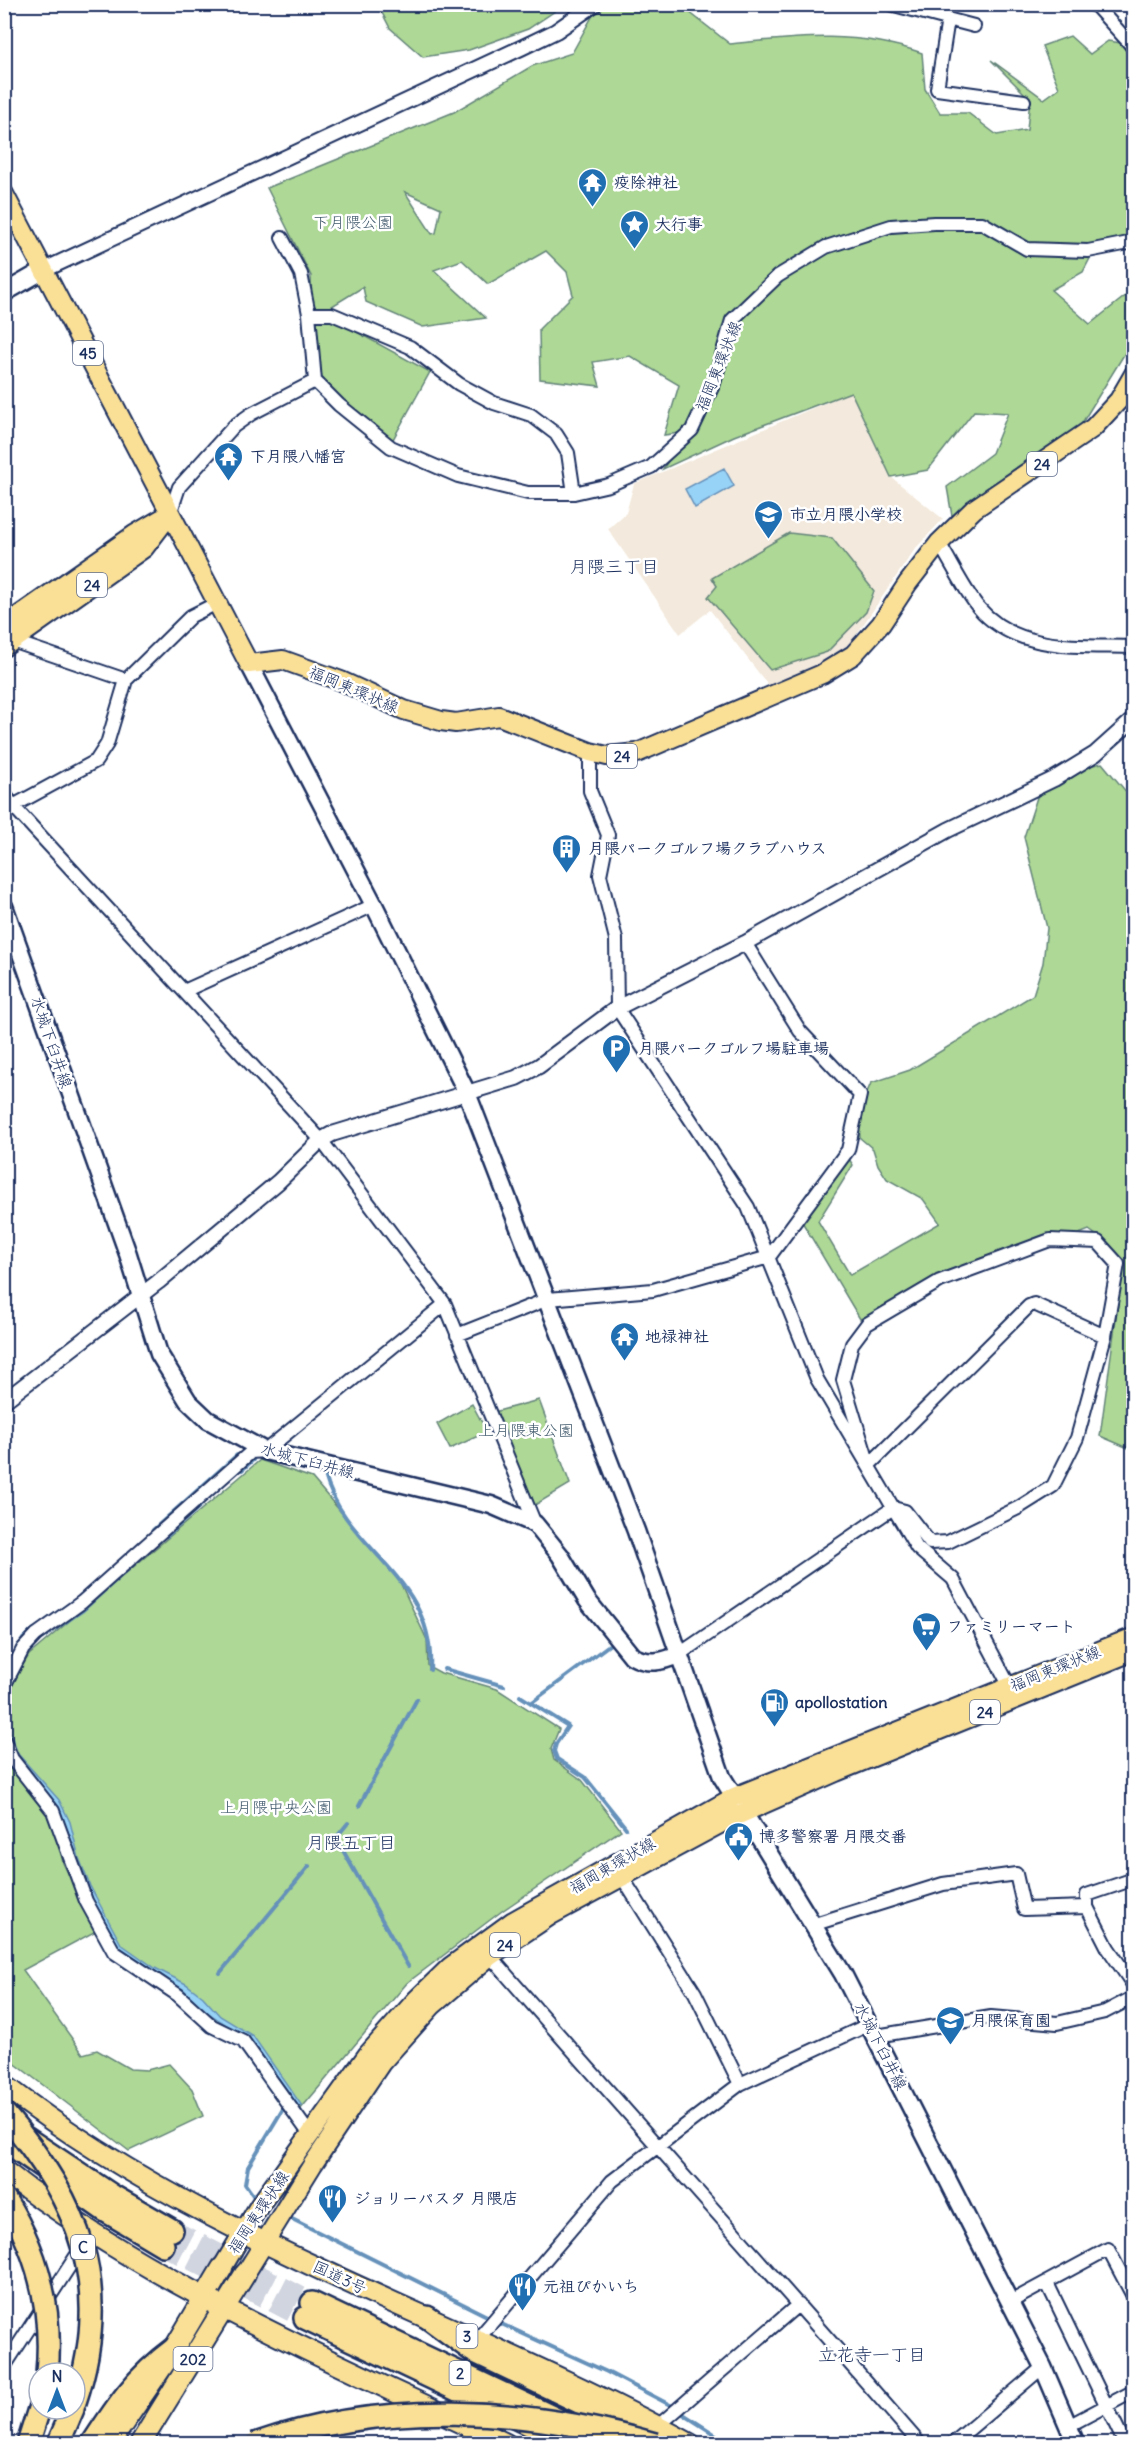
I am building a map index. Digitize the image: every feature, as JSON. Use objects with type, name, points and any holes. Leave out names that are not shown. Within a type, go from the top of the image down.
[{"type":"highway","name":"国道3号","points":[[4,2085],[87,2146],[242,2232],[477,2340],[657,2437],[690,2444]]},
{"type":"highway","name":"C","points":[[4,2114],[59,2185],[80,2235],[89,2285],[90,2317],[85,2361]]},
{"type":"highway","points":[[4,2121],[46,2154],[167,2238],[104,2210],[4,2140]]},
{"type":"highway","points":[[4,2171],[93,2231],[224,2309],[506,2444]]},
{"type":"highway","points":[[4,2198],[26,2236],[41,2278],[49,2330],[47,2361]]},
{"type":"highway","name":"202","points":[[109,2444],[174,2349],[222,2268]]},
{"type":"highway","name":"202","points":[[140,2444],[245,2274]]},
{"type":"highway","name":"2","points":[[571,2444],[308,2310],[609,2444]]},
{"type":"highway","points":[[428,2318],[473,2351],[657,2437]]},
{"type":"highway","points":[[92,2444],[121,2400],[146,2370],[174,2349]]},
{"type":"highway","points":[[255,2444],[342,2422],[441,2414],[532,2418],[657,2437]]},
{"type":"highway","points":[[28,2444],[35,2421]]},
{"type":"highway","points":[[58,2444],[68,2421]]},
{"type":"main road","name":"45","points":[[4,194],[170,514]]},
{"type":"main road","points":[[4,293],[44,270]]},
{"type":"main road","name":"24","points":[[939,543],[974,509],[1093,428],[1119,400],[1134,374]]},
{"type":"main road","points":[[170,514],[249,664]]},
{"type":"main road","name":"24","points":[[7,638],[144,548],[170,514]]},
{"type":"main road","name":"福岡東環状線","points":[[249,664],[283,660],[341,681],[423,717],[456,723],[499,716],[590,752],[608,756],[637,753],[822,674],[853,655],[881,624],[908,583],[939,543]]},
{"type":"main road","name":"水城下臼井線","points":[[249,664],[374,905],[467,1093],[636,1532],[722,1777],[815,1924],[873,2030],[1043,2367],[1070,2425],[1076,2444]]},
{"type":"main road","name":"水城下臼井線","points":[[4,906],[159,1354],[188,1401],[208,1420],[265,1451],[491,1505],[535,1524],[560,1555],[587,1600],[632,1656],[641,1661],[662,1662],[678,1655]]},
{"type":"main road","name":"福岡東環状線","points":[[222,2268],[242,2232],[368,2054],[421,1995],[450,1967],[513,1921],[739,1805],[1010,1687],[1134,1637]]},
{"type":"main road","name":"福岡東環状線","points":[[245,2274],[263,2241],[381,2063],[432,2006],[490,1956],[551,1915],[622,1876],[739,1805],[1134,1651]]},
{"type":"street","points":[[44,270],[523,47],[556,30],[595,4]]},
{"type":"street","points":[[890,4],[974,26]]},
{"type":"street","points":[[1094,4],[1134,48]]},
{"type":"street","points":[[948,20],[937,89],[1024,102]]},
{"type":"street","name":"福岡東環状線","points":[[315,381],[339,405],[391,447],[458,476],[528,493],[574,493],[609,485],[651,467],[692,430],[714,382],[732,320],[778,276],[826,247],[891,226],[934,223],[982,223],[1027,249],[1088,251],[1134,242]]},
{"type":"street","points":[[170,514],[179,487],[234,426],[251,414],[315,381],[309,314],[301,274],[282,238]]},
{"type":"street","points":[[309,314],[332,314],[410,348],[459,384],[494,403],[531,415],[556,434],[568,453],[574,493]]},
{"type":"street","points":[[939,543],[978,607],[1008,633],[1041,644],[1134,647]]},
{"type":"street","points":[[13,806],[96,761],[107,744],[126,680],[191,616],[217,603]]},
{"type":"street","points":[[7,638],[126,680]]},
{"type":"street","points":[[4,1401],[158,1282],[278,1182],[321,1140],[332,1134],[516,1078],[539,1066],[617,1008],[745,944],[948,830],[1054,779],[1095,754],[1134,718]]},
{"type":"street","points":[[590,752],[590,791],[608,835],[600,875],[616,939],[617,1008],[748,1207],[817,1379],[917,1548],[953,1579],[1010,1687]]},
{"type":"street","points":[[4,793],[13,806],[321,1140],[445,1304],[535,1524]]},
{"type":"street","points":[[184,991],[374,905]]},
{"type":"street","points":[[457,1335],[548,1299],[653,1290],[769,1257],[848,1150],[861,1099],[860,1095],[800,1031],[745,944]]},
{"type":"street","points":[[678,1655],[893,1508],[905,1511],[930,1543],[948,1542],[1018,1508],[1053,1486],[1077,1438],[1105,1336],[1118,1264],[1098,1242],[1050,1240],[940,1281],[867,1324],[852,1344],[843,1380],[869,1465]]},
{"type":"street","points":[[4,1686],[22,1649],[36,1635],[82,1602],[251,1452],[265,1451],[445,1304]]},
{"type":"street","points":[[869,1465],[1029,1306],[1034,1304],[1105,1336]]},
{"type":"street","points":[[4,1740],[12,1759],[53,1811],[86,1901],[114,1952],[178,1995],[212,2026],[243,2041],[311,2136]]},
{"type":"street","points":[[815,1924],[943,1884],[1016,1874],[1024,1909],[1087,1907]]},
{"type":"street","points":[[622,1876],[695,1993],[740,2084]]},
{"type":"street","points":[[1134,1879],[1087,1895],[1087,1907],[1108,1948],[1134,1986]]},
{"type":"street","points":[[490,1956],[920,2444]]},
{"type":"street","points":[[477,2340],[612,2181],[740,2084],[873,2030],[991,2017],[1057,2023],[1105,2012],[1134,1997]]},
{"type":"street","points":[[4,2367],[93,2231]]},
{"type":"street","points":[[1010,2302],[1108,2249],[1134,2298]]},
{"type":"street","points":[[1047,2283],[1125,2444]]},
{"type":"street","points":[[657,2437],[799,2304]]},
{"type":"street","points":[[952,2444],[1043,2367]]},
{"type":"street","points":[[1070,2425],[1134,2391]]},
{"type":"shaded area","name":"市立月隈小学校","points":[[851,392],[891,477],[943,519],[915,549],[852,641],[825,663],[768,685],[710,610],[680,634],[608,529],[626,513],[634,484]]},
{"type":"green space","points":[[378,5],[564,5],[528,29],[469,50],[423,57],[390,28]]},
{"type":"green space","name":"下月隈公園","points":[[680,5],[730,44],[779,39],[850,38],[898,46],[922,53],[925,89],[940,113],[968,113],[997,135],[1027,130],[1030,99],[991,60],[1044,99],[1059,88],[1042,46],[1070,36],[1090,54],[1108,41],[1121,43],[1133,62],[1133,235],[1098,243],[1083,272],[1051,290],[1090,324],[1133,290],[1133,340],[1074,436],[952,516],[947,487],[992,453],[1008,413],[974,411],[928,470],[891,477],[851,392],[734,436],[663,469],[687,432],[664,435],[679,385],[630,356],[593,362],[600,386],[540,379],[539,329],[573,295],[567,272],[546,251],[488,284],[462,260],[434,270],[486,318],[423,327],[366,302],[363,287],[329,308],[312,308],[311,276],[267,188],[454,112],[532,66],[572,53],[598,6]],"holes":[[[405,192],[441,208],[436,233],[432,234]]]},
{"type":"green space","points":[[313,318],[331,318],[430,372],[392,441],[319,380]]},
{"type":"green space","points":[[789,533],[832,538],[874,591],[866,612],[827,652],[770,670],[708,597],[717,586],[712,578]]},
{"type":"green space","points":[[1102,763],[1128,794],[1134,792],[1133,1450],[1100,1436],[1123,1267],[1110,1245],[1089,1230],[860,1319],[801,1220],[847,1156],[853,1165],[818,1221],[850,1275],[940,1223],[923,1199],[887,1179],[878,1165],[873,1149],[860,1138],[858,1113],[871,1083],[910,1070],[1033,995],[1043,963],[1047,928],[1024,837],[1044,776]]},
{"type":"green space","name":"上月隈東公園","points":[[539,1400],[570,1484],[535,1505],[494,1412]]},
{"type":"green space","points":[[472,1404],[487,1432],[450,1449],[437,1424]]},
{"type":"green space","name":"上月隈中央公園","points":[[260,1460],[312,1478],[399,1580],[427,1640],[428,1666],[441,1673],[497,1689],[559,1729],[551,1749],[554,1760],[582,1780],[621,1830],[502,1911],[407,1983],[299,2111],[244,2038],[216,2023],[116,1949],[85,1889],[61,1824],[5,1734],[5,1695],[29,1655]]},
{"type":"green space","points":[[4,1759],[45,1810],[58,1840],[63,1863],[96,1931],[23,1970],[83,2054],[97,2050],[130,2069],[147,2070],[169,2064],[192,2089],[203,2116],[129,2151],[5,2056]]},
{"type":"water","points":[[724,468],[734,486],[695,508],[685,489]]},
{"type":"water","points":[[4,1717],[18,1754],[59,1800],[70,1822],[79,1858],[90,1886],[121,1944],[155,1968],[186,1984],[203,1997],[220,2016],[253,2036],[302,2106],[297,2107],[251,2041],[205,2011],[183,1989],[152,1973],[117,1948],[97,1907],[89,1897],[75,1859],[13,1756],[5,1730]]},
{"type":"waterway","points":[[153,1530],[237,1455]]},
{"type":"waterway","points":[[242,1470],[253,1460]]},
{"type":"waterway","points":[[325,1475],[336,1501],[351,1524],[405,1587],[419,1611],[428,1638],[430,1670]]},
{"type":"waterway","points":[[167,1536],[201,1505]]},
{"type":"waterway","points":[[39,1640],[83,1610],[147,1552]]},
{"type":"waterway","points":[[4,1670],[23,1639],[34,1629]]},
{"type":"waterway","points":[[531,1703],[609,1645]]},
{"type":"waterway","points":[[444,1669],[504,1686]]},
{"type":"waterway","points":[[520,1696],[568,1726],[556,1744],[554,1751],[557,1759],[585,1777],[626,1828]]},
{"type":"waterway","points":[[359,1806],[417,1699]]},
{"type":"waterway","points":[[335,1839],[348,1823]]},
{"type":"waterway","points":[[336,1838],[408,1966]]},
{"type":"waterway","points":[[220,1973],[309,1866]]},
{"type":"waterway","points":[[255,2198],[245,2184],[248,2167],[283,2109]]},
{"type":"waterway","points":[[288,2217],[491,2318]]},
{"type":"waterway","points":[[497,2322],[607,2372],[674,2407]]},
{"type":"waterway","points":[[680,2412],[730,2444]]},
{"type":"tunnel","points":[[172,2230],[312,2303]]},
{"type":"tunnel","points":[[163,2245],[305,2318]]},
{"type":"place","name":"疫除神社","points":[[593,208]]},
{"type":"place","name":"大行事","points":[[634,250]]},
{"type":"place","name":"下月隈八幡宮","points":[[229,482]]},
{"type":"place","name":"市立月隈小学校","points":[[769,540]]},
{"type":"place","name":"月隈パークゴルフ場クラブハウス","points":[[567,874]]},
{"type":"place","name":"月隈パークゴルフ場駐車場","points":[[617,1074]]},
{"type":"place","name":"地禄神社","points":[[624,1362]]},
{"type":"place","name":"ファミリーマート","points":[[926,1652]]},
{"type":"place","name":"apollostation","points":[[774,1728]]},
{"type":"place","name":"博多警察署 月隈交番","points":[[738,1862]]},
{"type":"place","name":"月隈保育園","points":[[950,2046]]},
{"type":"place","name":"ジョリーパスタ 月隈店","points":[[333,2224]]},
{"type":"place","name":"元祖ぴかいち","points":[[522,2312]]},
{"type":"district","name":"月隈三丁目","points":[[614,566]]},
{"type":"district","name":"月隈五丁目","points":[[351,1842]]},
{"type":"district","name":"立花寺一丁目","points":[[872,2354]]}]
